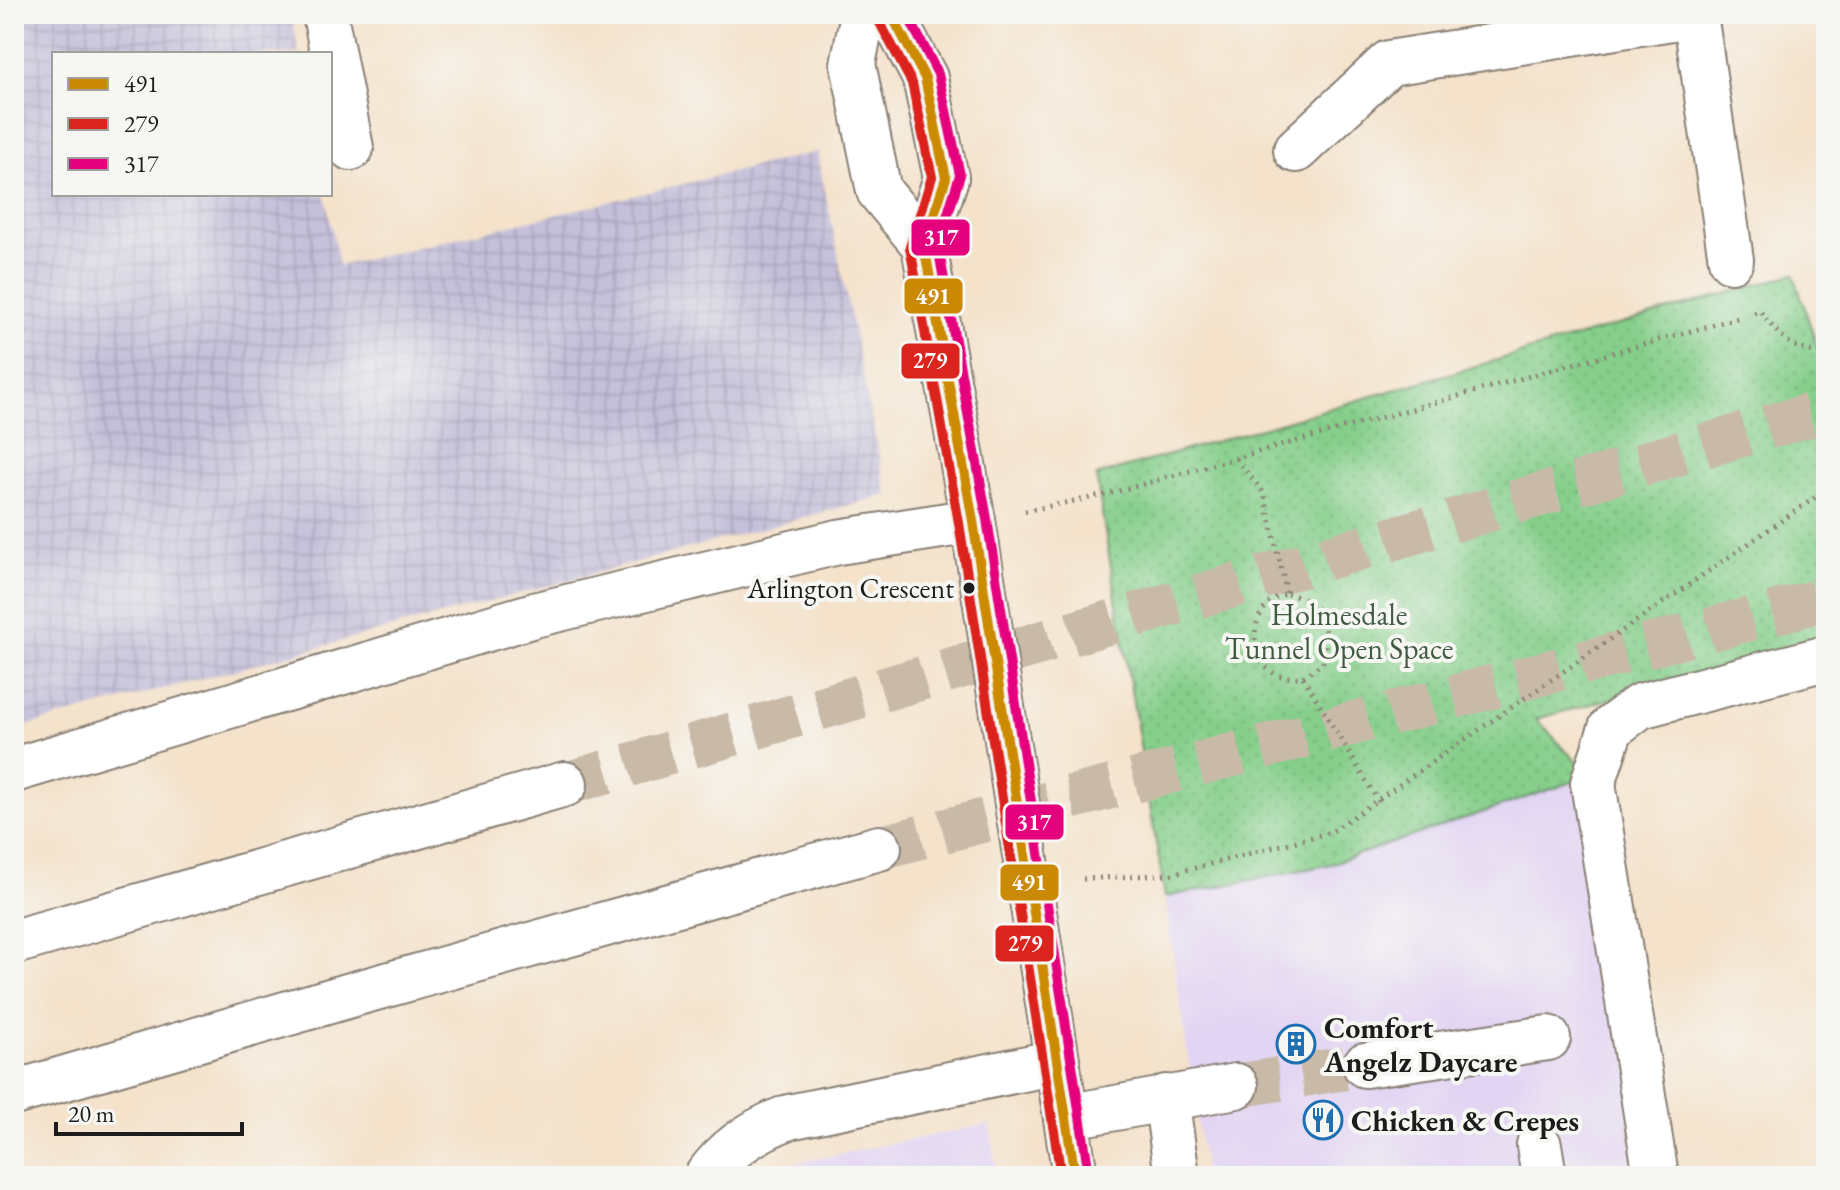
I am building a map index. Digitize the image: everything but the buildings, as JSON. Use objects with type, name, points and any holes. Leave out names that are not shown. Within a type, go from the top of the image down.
[{"type":"main road","points":[[325,14],[351,148]]},
{"type":"main road","points":[[863,14],[853,64],[879,191],[924,245]]},
{"type":"main road","points":[[891,14],[925,78],[946,178],[924,245],[973,521],[1066,1117],[1067,1172]]},
{"type":"main road","points":[[1296,150],[1389,63],[1696,14],[1731,260]]},
{"type":"main road","points":[[14,770],[534,615],[838,542],[973,521]]},
{"type":"main road","points":[[1656,1176],[1599,833],[1593,783],[1597,769],[1611,728],[1640,706],[1826,658]]},
{"type":"main road","points":[[14,942],[565,784]]},
{"type":"main road","points":[[14,1093],[354,994],[879,848]]},
{"type":"main road","points":[[1365,1065],[1548,1038]]},
{"type":"main road","points":[[707,1176],[738,1143],[761,1127],[789,1117],[1057,1062]]},
{"type":"main road","points":[[1066,1117],[1236,1086]]},
{"type":"main road","points":[[1166,1097],[1177,1176]]},
{"type":"path","points":[[973,521],[1104,495],[1760,311],[1776,333],[1801,350],[1826,351]]},
{"type":"path","points":[[1236,459],[1264,493],[1287,594]]},
{"type":"path","points":[[1029,882],[1172,874],[1331,832],[1379,802],[1826,490]]},
{"type":"path","points":[[1287,594],[1310,602],[1321,617],[1327,641],[1323,663],[1303,677],[1277,675],[1261,660],[1255,639],[1257,622],[1263,606],[1277,596],[1287,594]]},
{"type":"path","points":[[1303,677],[1379,802]]},
{"type":"shaded area","points":[[14,14],[291,14],[299,52],[52,52],[52,196],[325,196],[339,266],[817,152],[887,495],[14,729]]},
{"type":"shaded area","points":[[1590,776],[1644,1176],[1205,1176],[1165,897],[1327,864]]},
{"type":"shaded area","points":[[990,1124],[997,1176],[764,1176],[770,1168]]},
{"type":"green space","name":"Holmesdale Tunnel Open Space","points":[[1794,274],[1816,344],[1826,342],[1826,641],[1536,719],[1590,776],[1327,865],[1165,897],[1096,476]]},
{"type":"tunnel","points":[[565,784],[1826,410]]},
{"type":"tunnel","points":[[879,848],[1826,599]]},
{"type":"tunnel","points":[[1236,1086],[1365,1065]]},
{"type":"transit line","name":"491","points":[[891,14],[925,78],[946,178],[924,245],[973,521],[1075,1176]]},
{"type":"transit line","name":"317","points":[[907,14],[938,74],[960,175],[938,246],[987,519],[1089,1174]]},
{"type":"transit line","name":"279","points":[[879,21],[912,83],[932,177],[910,247],[959,523],[1061,1176]]},
{"type":"place","name":"Arlington Crescent","points":[[969,588]]},
{"type":"place","name":"Comfort Angelz Daycare","points":[[1296,1044]]},
{"type":"place","name":"Chicken & Crepes","points":[[1323,1120]]}]
